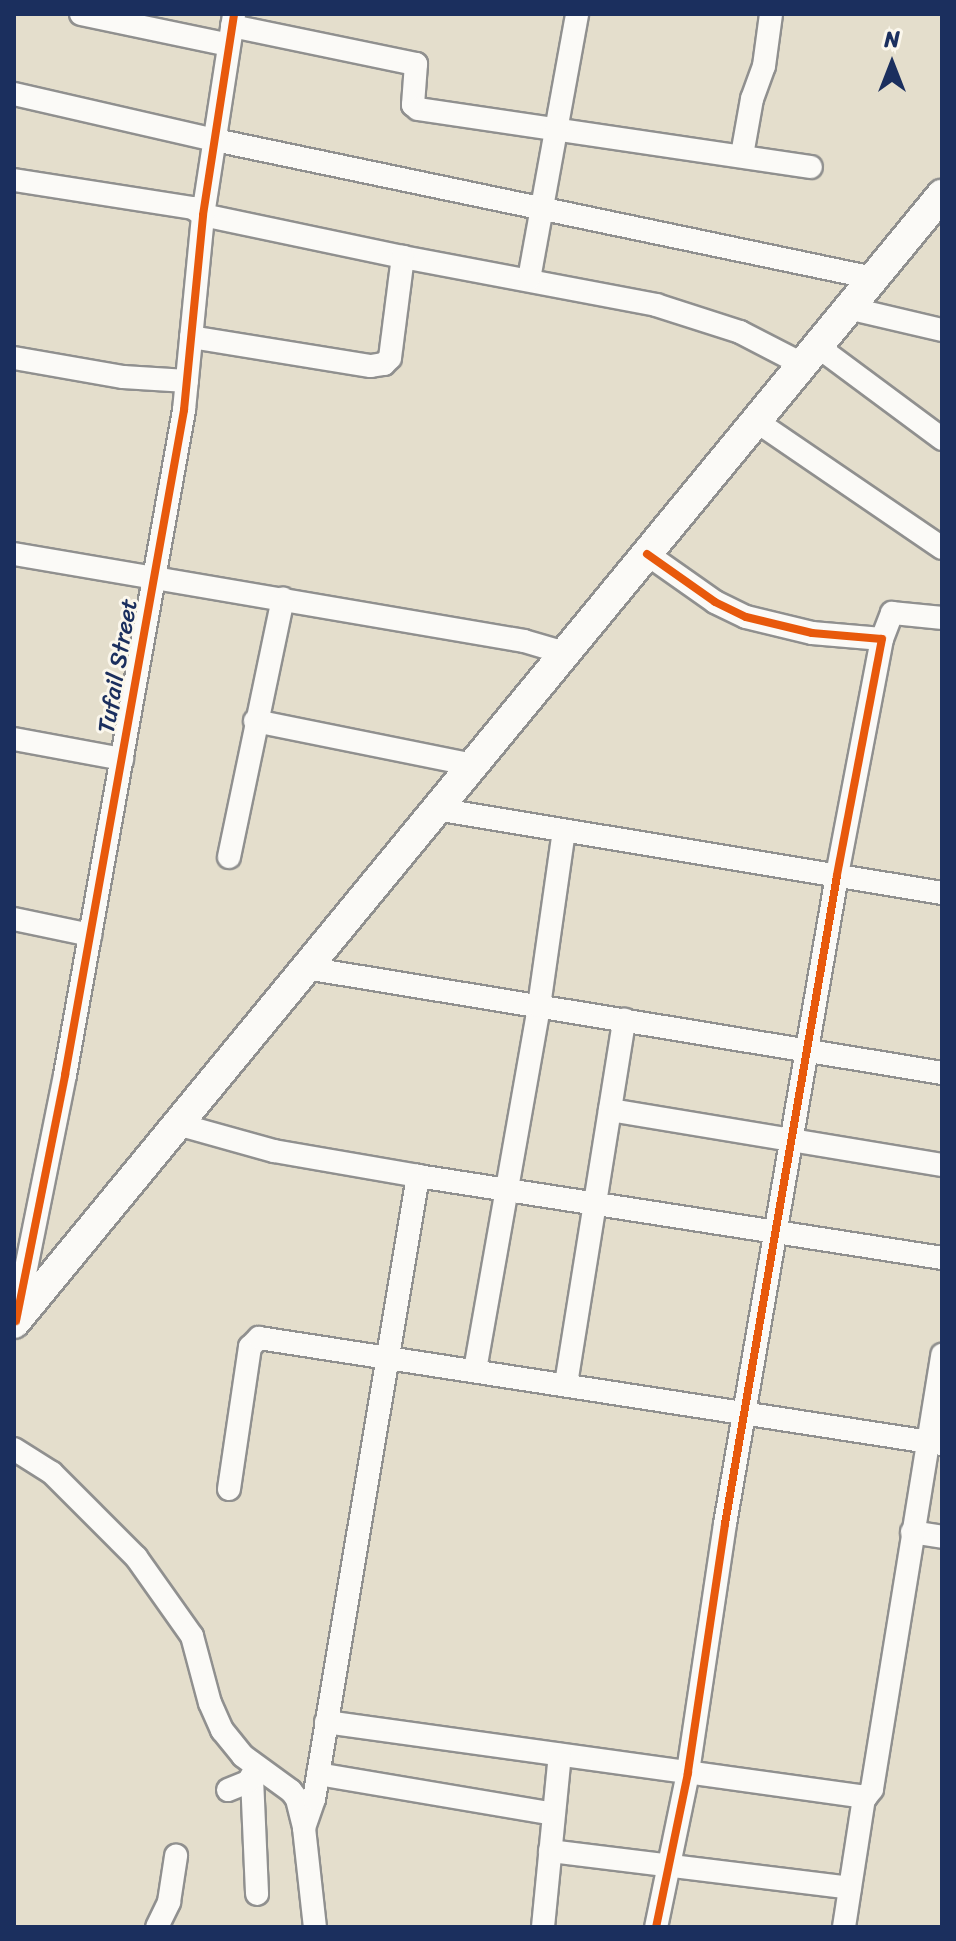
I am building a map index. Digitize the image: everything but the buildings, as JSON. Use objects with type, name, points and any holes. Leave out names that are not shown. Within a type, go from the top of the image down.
[{"type":"main road","points":[[15,1322],[848,308],[937,210]]},
{"type":"street","points":[[81,14],[232,29],[416,64],[413,105],[418,109],[811,167]]},
{"type":"street","points":[[529,279],[577,14]]},
{"type":"street","points":[[742,155],[752,99],[764,66],[771,14]]},
{"type":"street","name":"Tufail Street","points":[[15,1322],[90,935],[154,580],[187,381],[203,215],[232,29]]},
{"type":"street","points":[[14,94],[215,140],[873,278]]},
{"type":"street","points":[[14,180],[193,208],[203,215],[403,257],[656,305],[810,355],[942,439]]},
{"type":"street","points":[[191,337],[371,366],[384,364],[390,358],[403,257]]},
{"type":"street","points":[[848,308],[942,330]]},
{"type":"street","points":[[14,358],[123,377],[187,381]]},
{"type":"street","points":[[756,421],[942,548]]},
{"type":"street","points":[[14,554],[524,641],[565,653]]},
{"type":"street","points":[[647,554],[715,602],[746,617],[812,633],[882,639]]},
{"type":"street","points":[[229,857],[255,721],[283,599]]},
{"type":"street","points":[[656,1927],[688,1773],[745,1412],[837,876],[882,639],[892,613],[942,618]]},
{"type":"street","points":[[255,721],[473,765]]},
{"type":"street","points":[[14,739],[122,759]]},
{"type":"street","points":[[436,809],[942,893]]},
{"type":"street","points":[[475,1370],[539,1006],[564,831]]},
{"type":"street","points":[[14,919],[90,935]]},
{"type":"street","points":[[306,968],[942,1073]]},
{"type":"street","points":[[566,1384],[624,1020]]},
{"type":"street","points":[[610,1110],[942,1165]]},
{"type":"street","points":[[177,1124],[274,1151],[942,1258]]},
{"type":"street","points":[[304,1828],[318,1774],[418,1176]]},
{"type":"street","points":[[229,1489],[254,1340],[475,1370],[934,1443]]},
{"type":"street","points":[[844,1927],[864,1798],[872,1789],[912,1532],[934,1443],[942,1355]]},
{"type":"street","points":[[14,1449],[52,1473],[136,1557],[192,1636],[210,1703],[222,1730],[254,1772],[291,1791],[301,1809],[315,1927]]},
{"type":"street","points":[[912,1532],[942,1537]]},
{"type":"street","points":[[326,1722],[864,1798]]},
{"type":"street","points":[[543,1927],[560,1755]]},
{"type":"street","points":[[228,1790],[254,1772]]},
{"type":"street","points":[[254,1772],[257,1894]]},
{"type":"street","points":[[318,1774],[554,1814]]},
{"type":"street","points":[[550,1851],[850,1888]]},
{"type":"street","points":[[157,1927],[169,1902],[176,1856]]},
{"type":"cycle path","points":[[16,1321],[65,1075],[184,410],[203,215],[234,14]]},
{"type":"cycle path","points":[[647,554],[715,602],[746,617],[812,633],[882,639],[837,876],[725,1524],[688,1773],[656,1927]]}]
